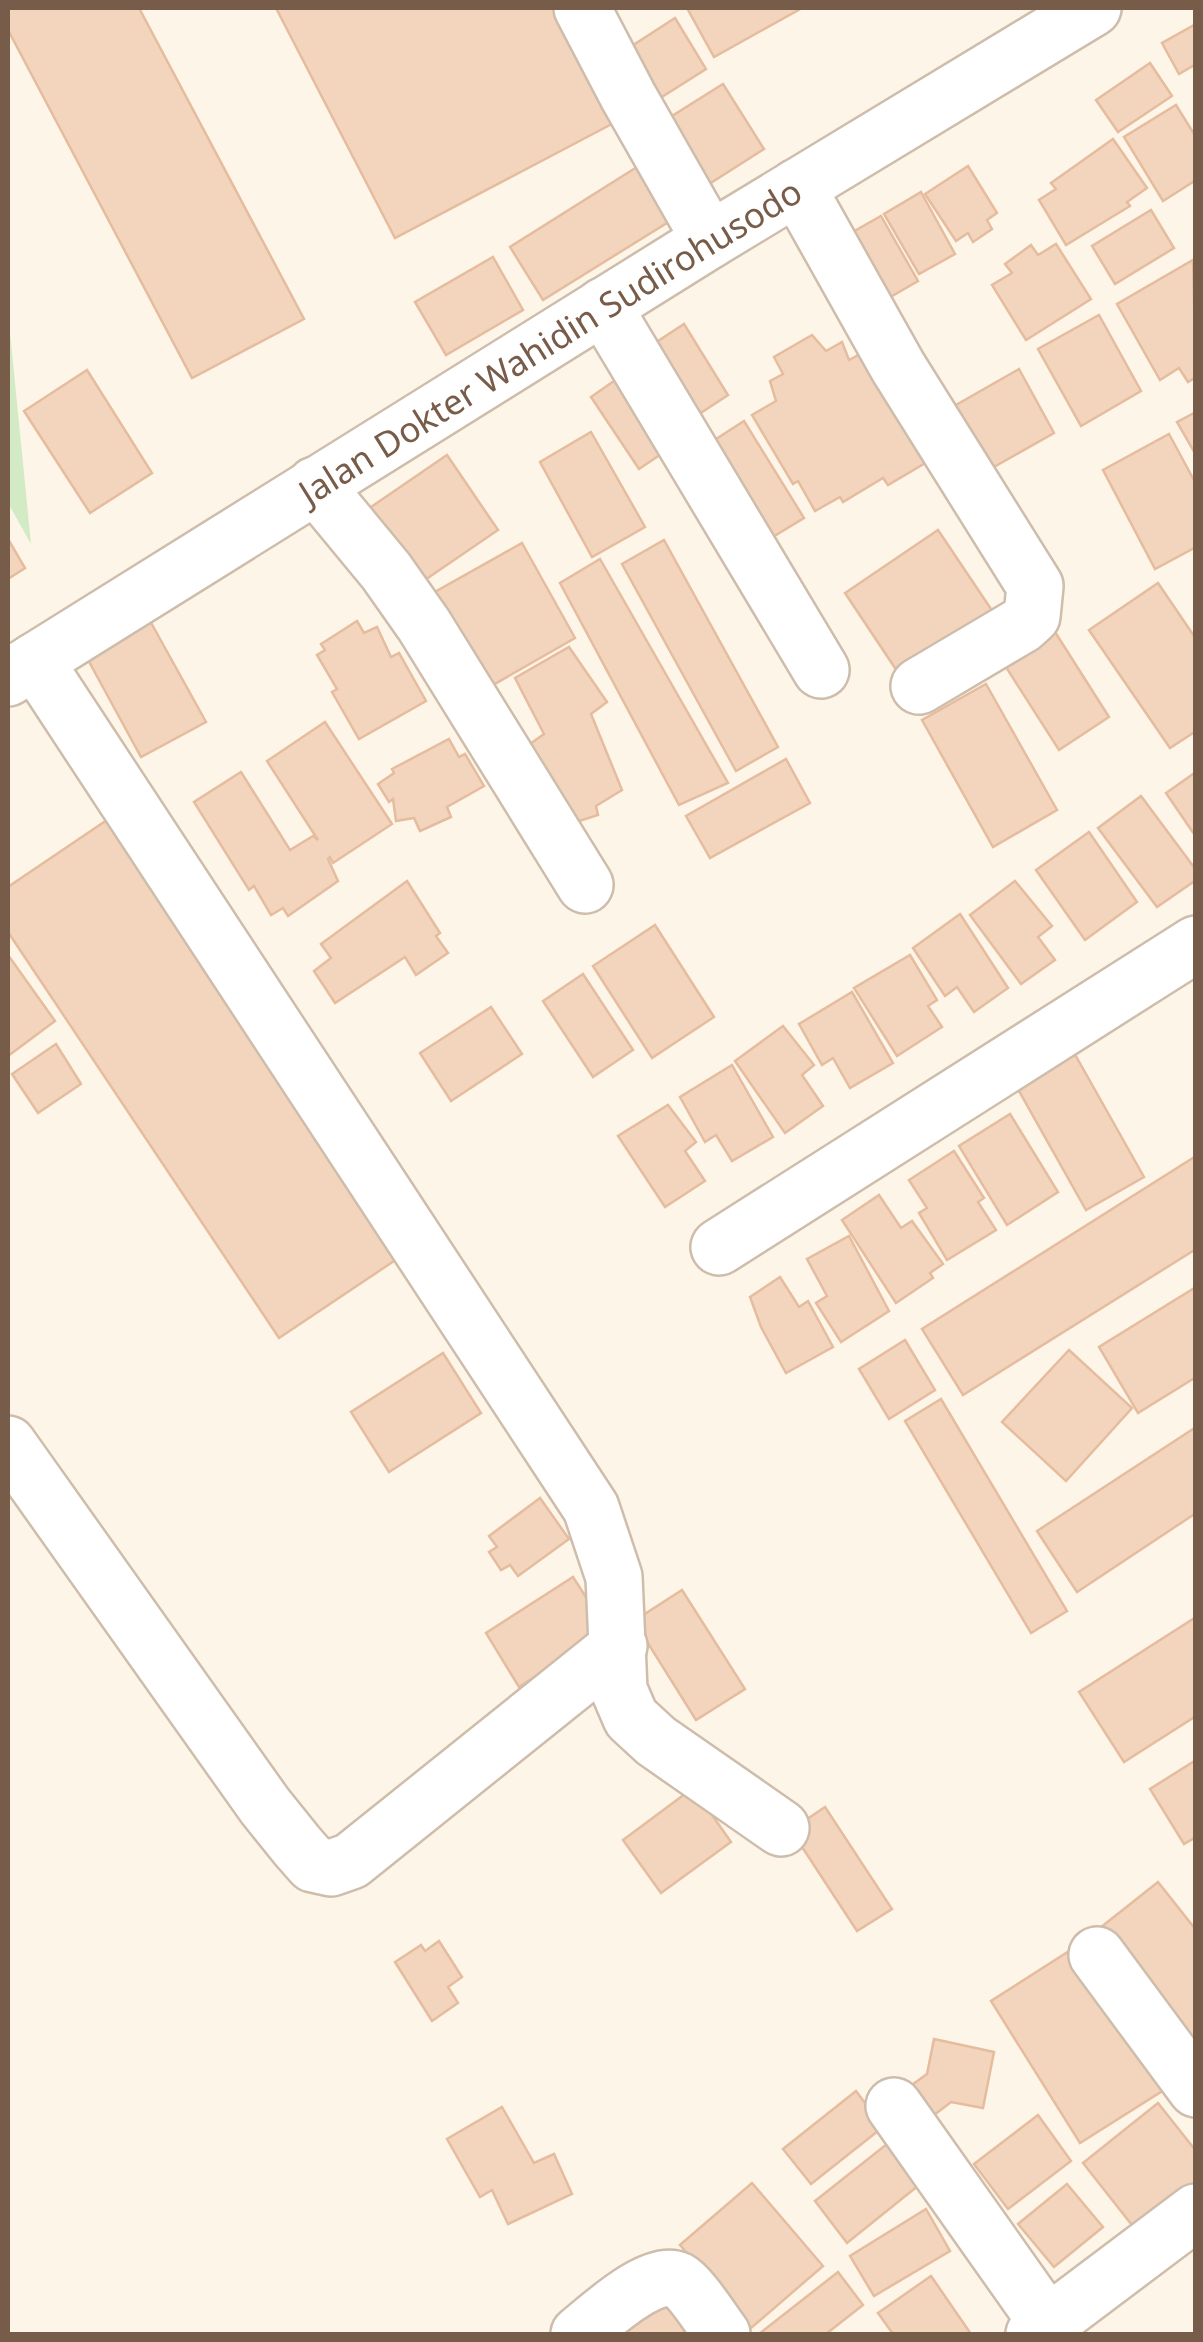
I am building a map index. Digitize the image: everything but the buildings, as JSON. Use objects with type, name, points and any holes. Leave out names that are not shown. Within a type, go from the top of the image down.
[{"type":"street","points":[[582,8],[710,240]]},
{"type":"street","name":"Jalan Dokter Wahidin Sudirohusodo","points":[[22,669],[603,306],[1093,8]]},
{"type":"street","points":[[797,187],[898,367],[1035,586],[1032,616],[1022,625],[919,686]]},
{"type":"street","points":[[603,306],[821,670]]},
{"type":"street","points":[[315,485],[386,571],[424,625],[585,884]]},
{"type":"street","points":[[22,669],[591,1508],[614,1577],[618,1690],[631,1718],[656,1741],[782,1828]]},
{"type":"street","points":[[719,1248],[1196,944]]},
{"type":"street","points":[[8,1444],[265,1806],[313,1864],[330,1868],[351,1861],[618,1646]]},
{"type":"street","points":[[1096,1955],[1196,2089]]},
{"type":"street","points":[[894,2106],[1041,2329],[1196,2212]]},
{"type":"street","points":[[578,2334],[639,2288],[663,2278],[682,2282],[722,2334]]},
{"type":"green space","points":[[8,312],[31,544],[8,503]]}]
